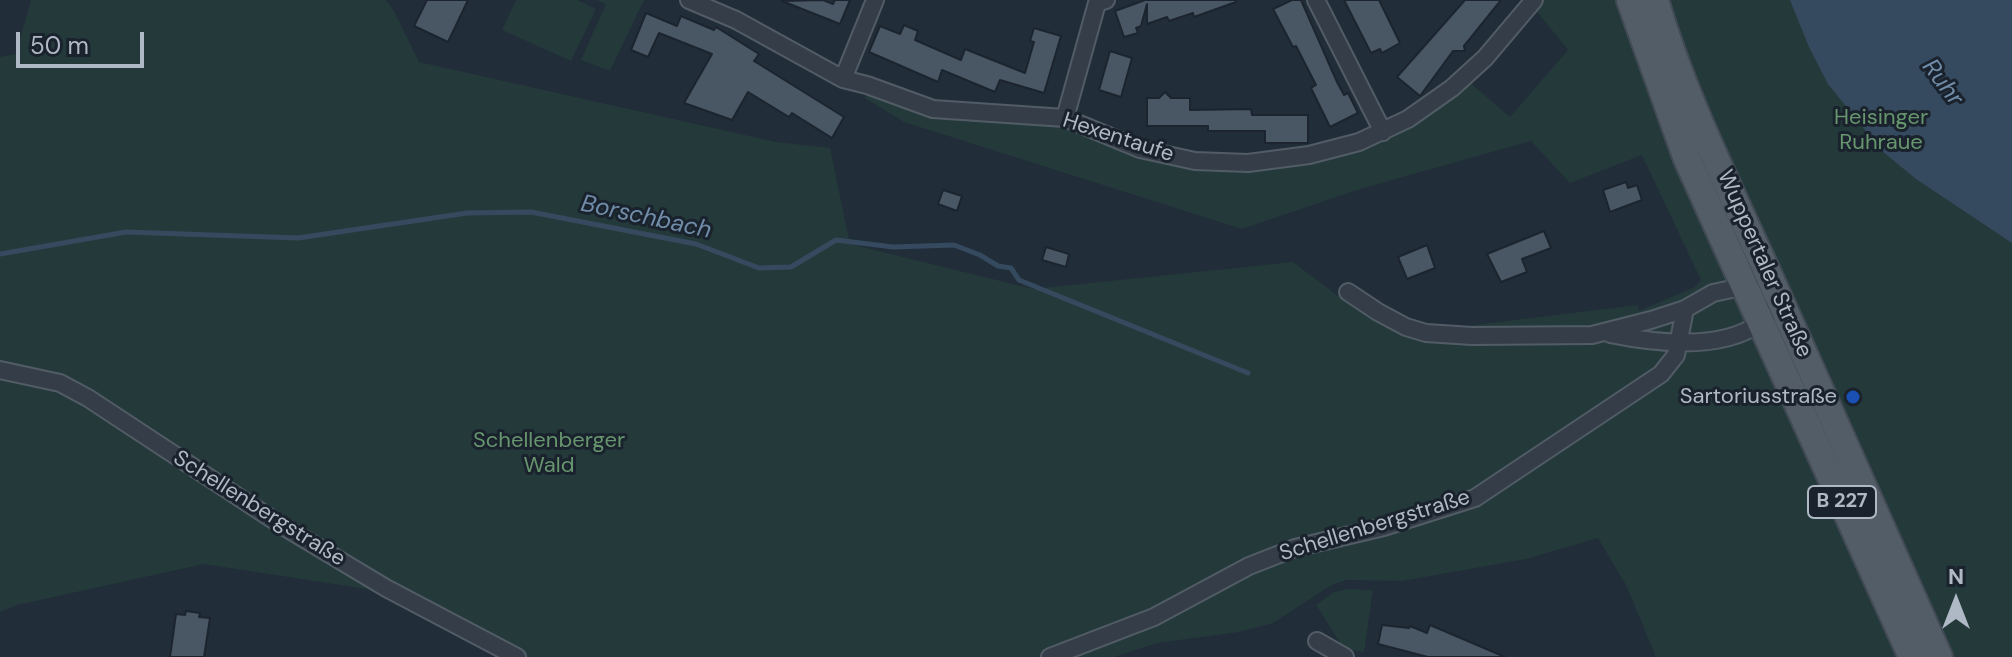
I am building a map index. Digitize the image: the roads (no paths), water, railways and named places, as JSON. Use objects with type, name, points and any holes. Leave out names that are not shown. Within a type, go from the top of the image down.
[{"type":"main road","name":"Wuppertaler Straße","points":[[1630,0],[1687,159],[1765,288],[1829,405],[1939,657]]},
{"type":"main road","name":"Wuppertaler Straße","points":[[1655,0],[1765,288],[1761,322],[1912,657]]},
{"type":"street","points":[[689,0],[736,20],[843,79],[875,0]]},
{"type":"street","points":[[1316,0],[1383,132]]},
{"type":"street","name":"Hexentaufe","points":[[843,79],[933,109],[1065,118],[1140,149],[1195,161],[1248,163],[1309,155],[1359,142],[1408,119],[1452,88],[1485,58],[1534,0]]},
{"type":"street","points":[[1065,118],[1099,1]]},
{"type":"street","points":[[1604,333],[1685,309],[1713,293],[1765,288]]},
{"type":"street","points":[[1348,292],[1406,327],[1426,333],[1472,336],[1604,333],[1645,341],[1678,342],[1734,335],[1761,322]]},
{"type":"street","name":"Schellenbergstraße","points":[[1050,657],[1154,617],[1249,566],[1295,548],[1384,527],[1475,498],[1661,374],[1676,355],[1685,309]]},
{"type":"street","name":"Schellenbergstraße","points":[[0,370],[60,383],[88,398],[281,525],[386,588],[517,657]]},
{"type":"street","points":[[1317,641],[1345,657]]},
{"type":"water","name":"Ruhr","points":[[1790,0],[2012,0],[2012,243],[1916,179],[1882,151],[1828,84]]},
{"type":"waterway","name":"Borschbach","points":[[0,254],[126,232],[298,238],[467,213],[531,212],[696,244],[759,268],[791,267],[836,240],[893,247],[954,245],[998,266],[1011,268],[1019,280],[1248,373]]},
{"type":"place","name":"Sartoriusstraße","points":[[1853,397]]},
{"type":"park label","name":"Heisinger Ruhraue","points":[[1881,130]]},
{"type":"park label","name":"Schellenberger Wald","points":[[549,454]]}]
